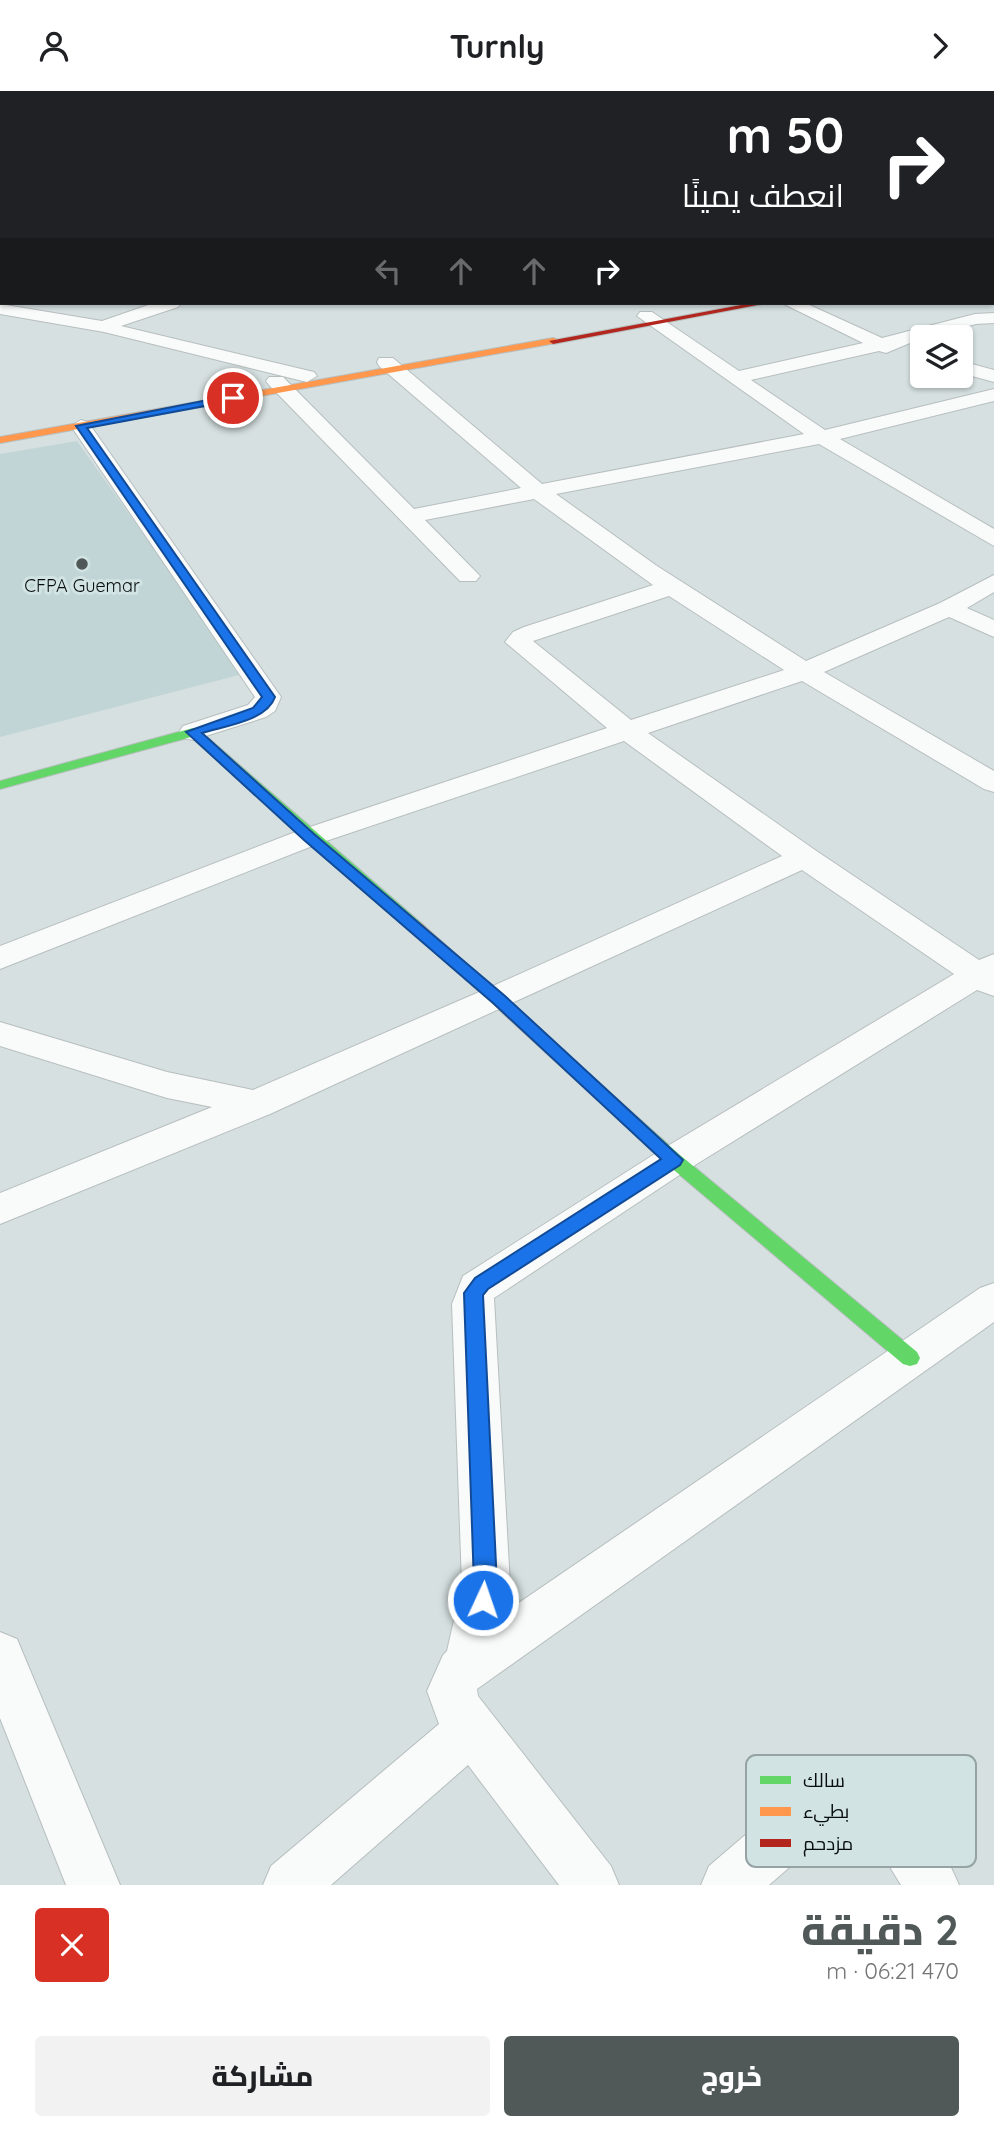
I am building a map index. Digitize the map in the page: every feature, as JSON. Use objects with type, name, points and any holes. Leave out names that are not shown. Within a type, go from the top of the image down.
[{"type":"main road","points":[[0,430],[280,385],[705,305]]},
{"type":"main road","points":[[655,313],[742,305]]},
{"type":"main road","points":[[0,440],[280,385],[307,376],[390,365]]},
{"type":"main road","points":[[0,785],[193,732],[309,837],[499,999],[674,1160],[909,1358]]},
{"type":"street","points":[[104,327],[127,316],[165,305]]},
{"type":"street","points":[[795,305],[879,345],[910,354]]},
{"type":"street","points":[[0,309],[104,327],[307,376]]},
{"type":"street","points":[[655,313],[822,437],[994,539]]},
{"type":"street","points":[[738,377],[879,345],[975,319],[994,318]]},
{"type":"street","points":[[390,365],[539,492],[674,586],[803,672],[994,783]]},
{"type":"street","points":[[973,370],[994,376]]},
{"type":"street","points":[[280,385],[468,576]]},
{"type":"street","points":[[410,516],[822,437],[994,395]]},
{"type":"street","points":[[81,426],[268,697],[266,705],[257,711],[193,732]]},
{"type":"street","points":[[0,958],[309,837],[625,729],[803,672],[949,608],[994,582]]},
{"type":"street","points":[[468,1664],[486,1585],[474,1293],[482,1283],[674,1160],[988,975],[804,857],[625,729],[518,642],[533,632],[674,586]]},
{"type":"street","points":[[949,608],[994,630]]},
{"type":"street","points":[[967,768],[994,751]]},
{"type":"street","points":[[0,1209],[257,1105],[499,999],[804,857]]},
{"type":"street","points":[[0,1034],[28,1039],[163,1084],[193,1092],[235,1097],[257,1105]]},
{"type":"street","points":[[592,1885],[470,1730],[458,1710],[452,1691],[460,1672],[994,1300]]},
{"type":"street","points":[[0,1656],[93,1885]]},
{"type":"street","points":[[290,1885],[470,1730]]},
{"type":"street","points":[[728,1885],[748,1867]]},
{"type":"street","points":[[920,1867],[932,1885]]},
{"type":"shaded area","name":"CFPA Guemar","points":[[77,441],[243,674],[0,737],[0,454]]},
{"type":"traffic: fast","points":[[0,785],[193,732],[416,926]]},
{"type":"traffic: fast","points":[[620,1111],[674,1160],[910,1358]]},
{"type":"traffic: slow","points":[[0,440],[553,341]]},
{"type":"traffic: slow","points":[[416,926],[620,1111]]},
{"type":"traffic: jam","points":[[553,341],[753,305]]},
{"type":"place","name":"CFPA Guemar","points":[[82,564]]},
{"type":"route","points":[[233,398],[81,426],[268,697],[266,705],[257,711],[193,732],[309,837],[499,999],[674,1160],[482,1283],[474,1293],[472,1304],[486,1585],[483,1600]]}]
